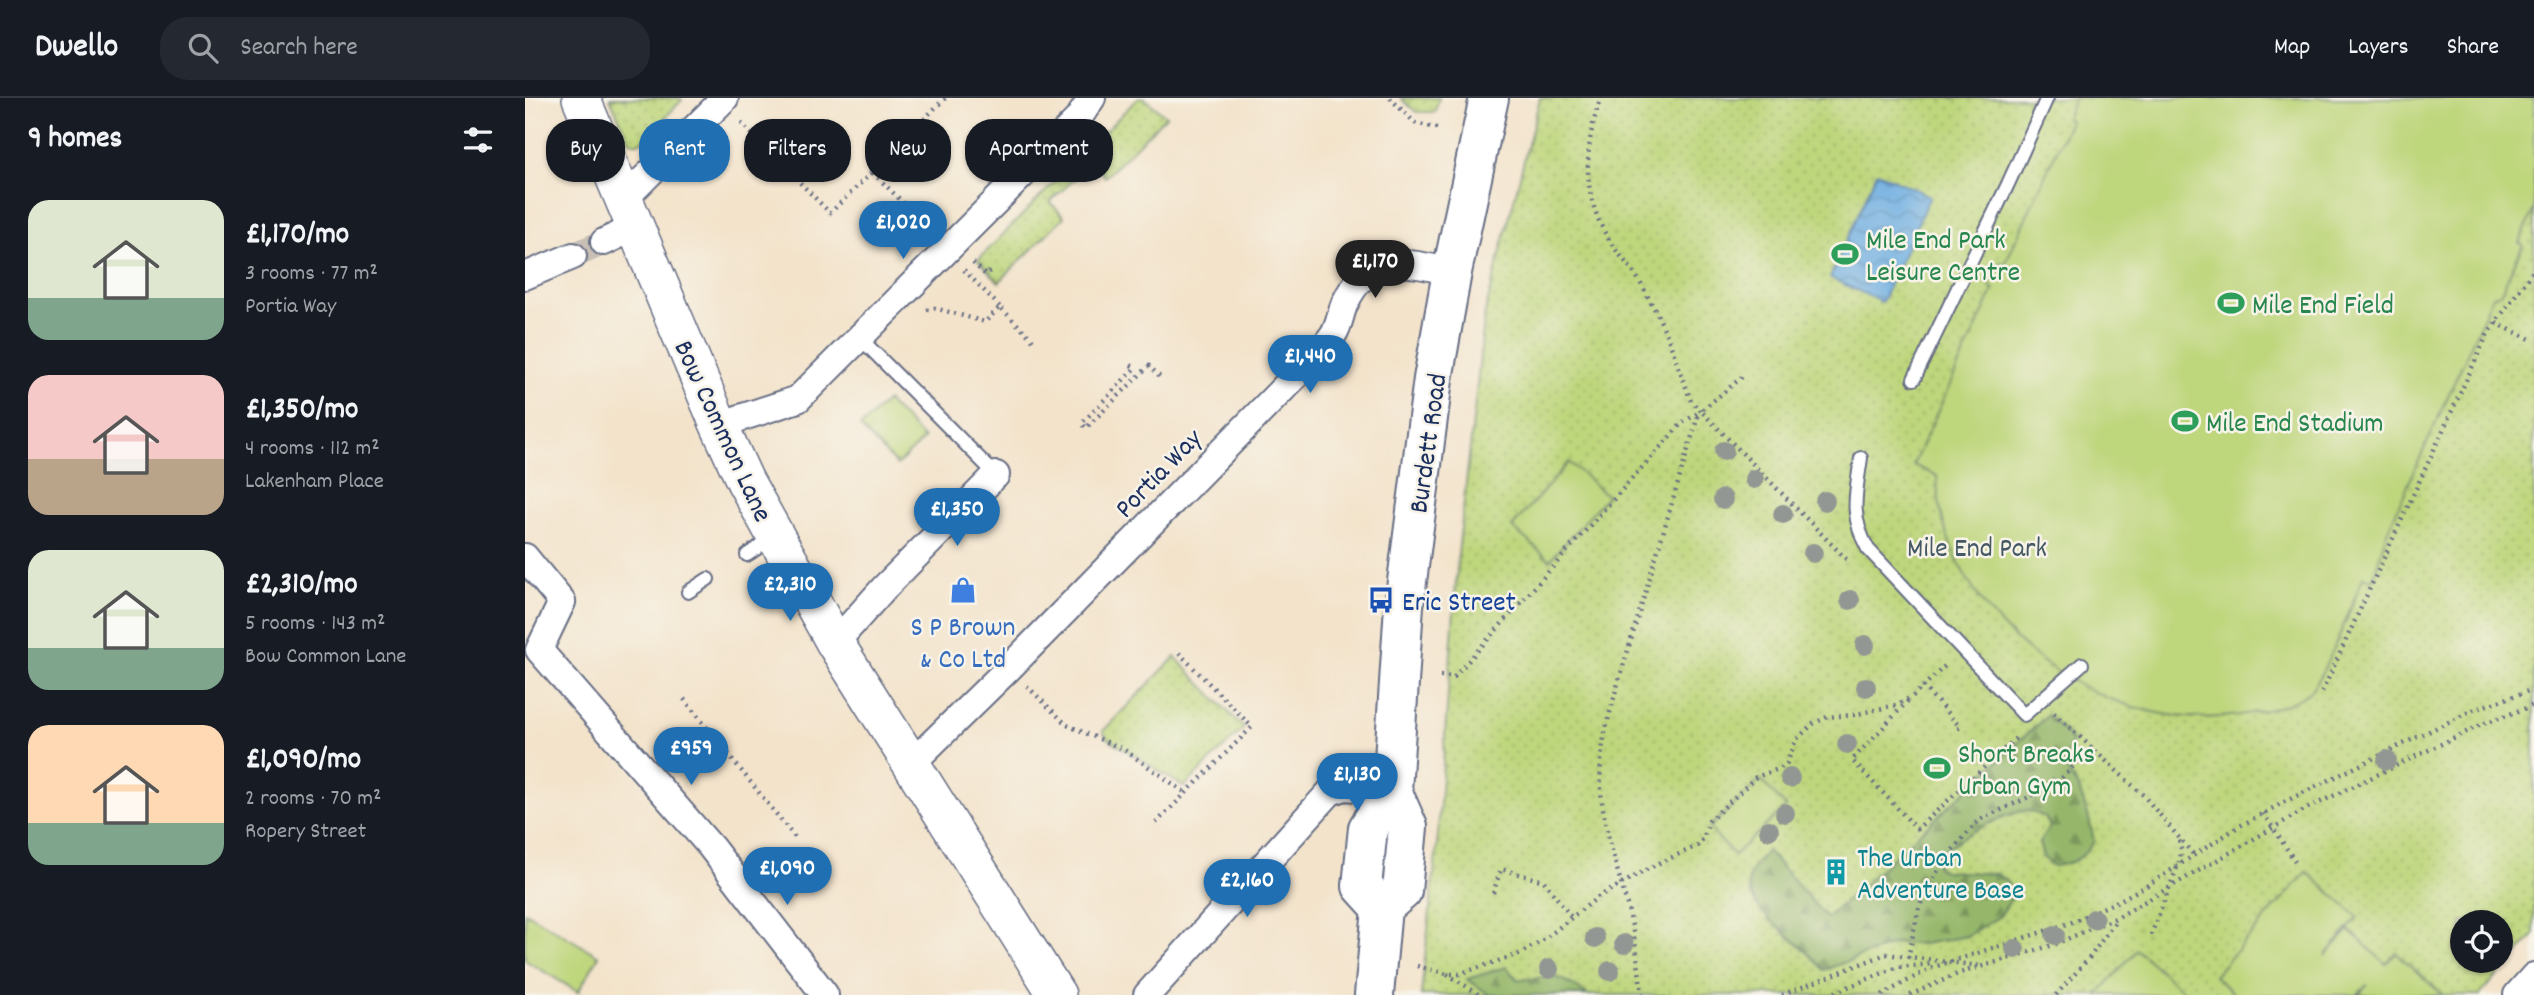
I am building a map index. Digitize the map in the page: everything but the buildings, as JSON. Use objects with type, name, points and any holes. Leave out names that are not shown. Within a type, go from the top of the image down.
[{"type":"main road","name":"Burdett Road","points":[[1374,995],[1382,908],[1402,891],[1408,827],[1392,791],[1404,605],[1433,379],[1452,272],[1489,98]]},
{"type":"street","name":"Bow Common Lane","points":[[581,98],[621,223],[719,425],[761,546],[835,643],[1057,995]]},
{"type":"street","points":[[719,425],[798,399],[1078,119],[1092,98]]},
{"type":"street","points":[[621,223],[722,100]]},
{"type":"street","points":[[525,276],[573,256]]},
{"type":"street","name":"Portia Way","points":[[911,764],[1009,668],[1324,346],[1336,330],[1346,300],[1356,285],[1374,269],[1402,262],[1452,272]]},
{"type":"street","points":[[835,643],[884,588],[996,475]]},
{"type":"street","points":[[525,558],[562,603],[539,650],[711,847],[825,995]]},
{"type":"street","points":[[1147,995],[1330,792],[1345,788],[1392,791]]},
{"type":"street","points":[[2517,995],[2534,976]]},
{"type":"lane","points":[[1914,379],[2047,98]]},
{"type":"lane","points":[[859,337],[996,475]]},
{"type":"lane","points":[[1861,458],[1854,502],[1854,518],[1859,534],[1878,562],[2024,715],[2082,664]]},
{"type":"lane","points":[[688,592],[708,579]]},
{"type":"path","points":[[924,119],[945,98]]},
{"type":"path","points":[[1390,98],[1415,122],[1441,129]]},
{"type":"path","points":[[1601,98],[1594,116],[1590,144],[1588,192],[1598,221],[1635,274],[1654,309],[1691,401],[1863,577],[1878,562]]},
{"type":"path","points":[[722,100],[830,213],[865,179]]},
{"type":"path","points":[[882,182],[1034,341]]},
{"type":"path","points":[[2322,692],[2482,346],[2534,270]]},
{"type":"path","points":[[922,312],[935,309],[985,322],[1000,307]]},
{"type":"path","points":[[2496,323],[2534,341]]},
{"type":"path","points":[[1131,365],[1135,368],[1082,423],[1086,428],[1149,366],[1161,378]]},
{"type":"path","points":[[1440,676],[1454,677],[1682,423],[1700,413],[1742,377]]},
{"type":"path","points":[[1642,995],[1631,921],[1601,805],[1601,762],[1606,728],[1700,413]]},
{"type":"path","points":[[1962,651],[1912,697],[1852,760],[1917,829],[2016,738]]},
{"type":"path","points":[[1156,823],[1252,727],[1179,653]]},
{"type":"path","points":[[1009,668],[1067,725],[1123,749],[1186,793]]},
{"type":"path","points":[[1923,687],[1960,727],[1955,732]]},
{"type":"path","points":[[1882,995],[1944,962],[2070,923],[2120,900],[2263,813],[2473,710],[2534,689]]},
{"type":"path","points":[[1447,974],[1470,972],[1520,954],[1620,884],[1697,846],[1703,839],[1709,821],[1756,777],[1784,766],[1796,740],[1813,724],[1827,717],[1877,711],[1912,697]]},
{"type":"path","points":[[684,699],[797,840]]},
{"type":"path","points":[[1910,995],[1949,978],[2053,946],[2118,917],[2272,828],[2436,746],[2492,720],[2534,705]]},
{"type":"path","points":[[2049,707],[2119,771],[2172,827],[2193,854]]},
{"type":"path","points":[[1908,958],[1919,907],[1943,861],[1979,820],[2055,785],[2091,748]]},
{"type":"path","points":[[2263,813],[2295,860]]},
{"type":"path","points":[[2151,935],[2178,866],[2181,847],[2172,827]]},
{"type":"path","points":[[1493,893],[1501,869],[1544,881],[1571,917]]},
{"type":"path","points":[[2056,995],[2090,957],[2118,917]]},
{"type":"path","points":[[1782,995],[1886,954],[1977,966],[1991,964]]},
{"type":"path","points":[[1828,995],[1898,967],[1944,962]]},
{"type":"path","points":[[1417,966],[1447,974],[1480,995]]},
{"type":"green space","points":[[610,98],[682,100],[664,119],[639,119],[637,143],[628,139],[625,119],[619,119]]},
{"type":"green space","points":[[1138,98],[1144,98],[1166,116],[1113,169],[1113,123]]},
{"type":"green space","points":[[1401,98],[1439,98],[1435,112],[1416,112]]},
{"type":"green space","name":"Mile End Park","points":[[1540,98],[2534,98],[2534,935],[2513,958],[2513,910],[2450,910],[2450,973],[2500,973],[2480,995],[1421,995],[1437,846],[1458,555],[1485,313]]},
{"type":"green space","name":"Mile End Stadium","points":[[2075,98],[2534,98],[2534,209],[2519,243],[2523,245],[2501,292],[2493,296],[2386,534],[2373,580],[2363,577],[2323,672],[2315,684],[2302,697],[2285,705],[2239,715],[2187,717],[2134,707],[2084,687],[2038,658],[1998,621],[1966,577],[1945,529],[1937,476],[1913,465],[1994,289],[1989,286],[2000,262],[2005,264],[2070,121],[2066,118]]},
{"type":"green space","points":[[1055,182],[1071,182],[1050,202],[1064,217],[999,282],[978,260]]},
{"type":"green space","points":[[887,401],[924,439],[897,465],[860,427]]},
{"type":"green space","points":[[1569,462],[1607,496],[1550,560],[1512,527]]},
{"type":"green space","points":[[1175,657],[1244,728],[1184,787],[1107,738],[1103,731]]},
{"type":"green space","points":[[2048,715],[2072,740],[2066,768],[2079,789],[2094,841],[2077,859],[2053,866],[2043,857],[2039,843],[2050,826],[2045,817],[2024,811],[1979,828],[1947,849],[1940,856],[1937,866],[1944,871],[1997,874],[2008,882],[2011,899],[2000,916],[1967,936],[1923,944],[1897,943],[1824,970],[1769,919],[1753,899],[1749,889],[1750,875],[1767,851],[1827,918]]},
{"type":"green space","points":[[1761,780],[1786,807],[1734,855],[1709,828]]},
{"type":"green space","points":[[2307,872],[2358,917],[2325,956],[2349,930],[2386,964],[2396,953],[2443,995],[2359,995],[2367,985],[2357,995],[2235,995],[2214,976]]},
{"type":"green space","points":[[525,912],[599,956],[578,992],[525,960]]},
{"type":"green space","points":[[2137,950],[2188,995],[2097,995]]},
{"type":"green space","points":[[1506,967],[1517,979],[1558,978],[1588,995],[1490,995],[1467,979]]},
{"type":"water","points":[[1877,172],[1930,196],[1882,302],[1830,278]]},
{"type":"tunnel","points":[[573,256],[604,242]]},
{"type":"place","name":"Mile End Park Leisure Centre","points":[[1845,254]]},
{"type":"place","name":"Mile End Field","points":[[2231,303]]},
{"type":"place","name":"Mile End Stadium","points":[[2185,421]]},
{"type":"place","name":"S P Brown & Co Ltd","points":[[963,590]]},
{"type":"place","name":"Eric Street","points":[[1381,600]]},
{"type":"place","name":"Short Breaks Urban Gym","points":[[1937,768]]},
{"type":"place","name":"The Urban Adventure Base","points":[[1836,872]]}]
